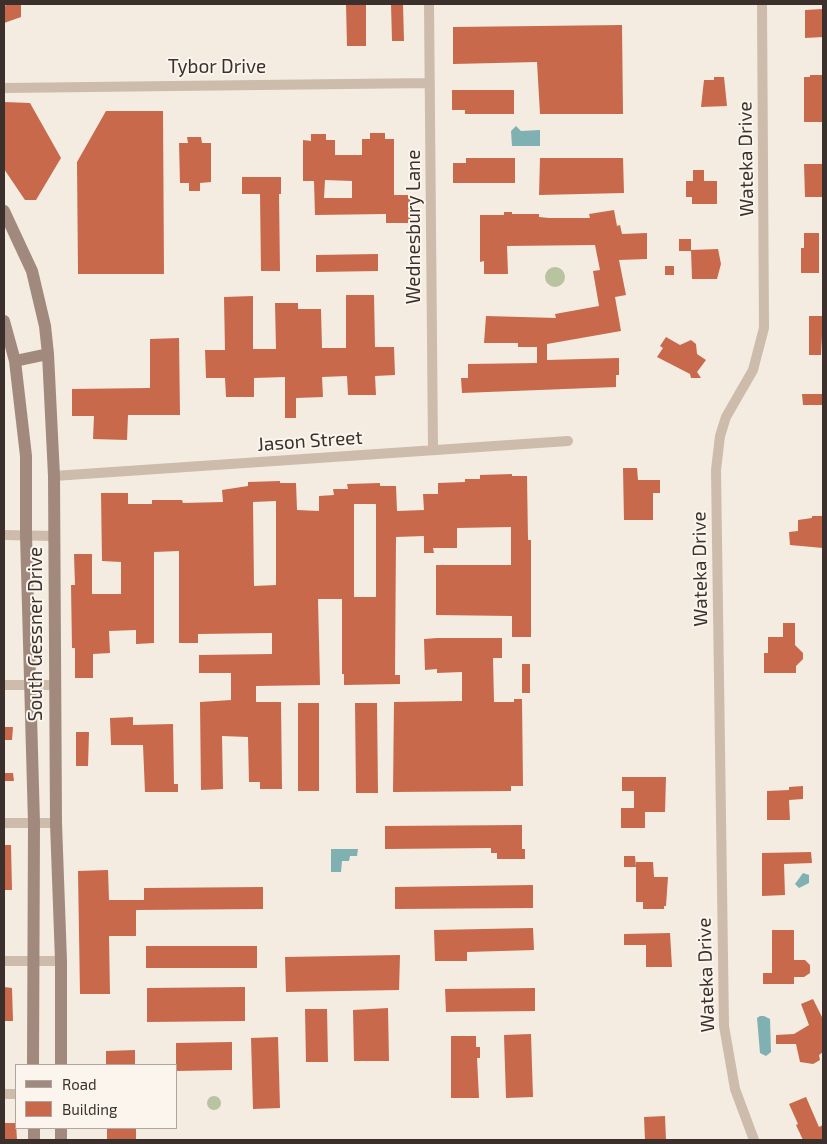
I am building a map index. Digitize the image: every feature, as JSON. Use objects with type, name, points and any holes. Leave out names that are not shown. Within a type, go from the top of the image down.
[{"type":"main road","name":"South Gessner Drive","points":[[6,219],[36,286],[45,326],[48,354],[54,476],[56,822],[61,961],[61,1064]]},
{"type":"main road","name":"South Gessner Drive","points":[[4,321],[15,361],[26,456],[26,535],[34,823],[32,961],[34,1064]]},
{"type":"main road","points":[[15,361],[48,354]]},
{"type":"street","name":"Wednesbury Lane","points":[[429,4],[433,450]]},
{"type":"street","name":"Wateka Drive","points":[[754,1140],[735,1089],[724,1026],[716,470],[720,436],[726,417],[752,370],[764,328],[762,4]]},
{"type":"street","name":"Tybor Drive","points":[[4,88],[430,83]]},
{"type":"street","name":"Jason Street","points":[[54,476],[568,441]]},
{"type":"street","points":[[4,535],[54,536]]},
{"type":"street","points":[[4,685],[55,685]]},
{"type":"street","points":[[4,823],[56,822]]},
{"type":"street","points":[[4,961],[61,961]]},
{"type":"green space","points":[[555,267],[562,270],[565,277],[562,284],[555,287],[548,284],[545,277],[548,270]]},
{"type":"green space","points":[[211,1096],[217,1096],[221,1103],[217,1110],[211,1110],[207,1106],[207,1100]]},
{"type":"water","points":[[516,126],[521,131],[540,130],[540,146],[512,146],[511,131]]},
{"type":"water","points":[[331,849],[358,849],[357,856],[350,856],[349,861],[342,861],[341,872],[331,872]]},
{"type":"water","points":[[803,873],[809,875],[809,883],[799,888],[795,884]]},
{"type":"water","points":[[760,1016],[770,1019],[771,1052],[766,1056],[760,1053],[757,1018]]},
{"type":"building","points":[[21,4],[21,17],[4,23],[4,6]]},
{"type":"building","points":[[346,4],[366,4],[366,46],[347,46]]},
{"type":"building","points":[[391,4],[403,4],[404,41],[392,41]]},
{"type":"building","points":[[823,9],[823,37],[805,38],[805,10]]},
{"type":"building","points":[[622,25],[623,114],[540,114],[537,62],[453,64],[453,27]]},
{"type":"building","points":[[810,75],[823,75],[823,122],[804,122],[804,77],[810,77]]},
{"type":"building","points":[[714,77],[724,77],[727,106],[701,107],[704,80],[714,80]]},
{"type":"building","points":[[452,90],[514,90],[514,114],[465,114],[465,110],[452,110]]},
{"type":"building","points":[[4,102],[30,103],[61,158],[36,200],[25,200],[4,169]]},
{"type":"building","points":[[106,111],[163,111],[164,274],[78,274],[77,162]]},
{"type":"building","points":[[370,133],[385,133],[385,139],[394,139],[394,195],[410,195],[411,223],[386,223],[386,214],[315,215],[314,181],[303,181],[303,140],[311,141],[311,134],[326,134],[326,140],[335,140],[335,155],[362,155],[362,139],[370,139]],"holes":[[[325,180],[352,181],[352,198],[324,198]]]},
{"type":"building","points":[[187,137],[201,137],[202,143],[211,143],[211,182],[200,183],[200,191],[189,191],[189,183],[180,183],[179,143],[188,143]]},
{"type":"building","points":[[466,158],[515,158],[515,183],[453,183],[453,163],[466,163]]},
{"type":"building","points":[[540,158],[623,158],[624,193],[539,195]]},
{"type":"building","points":[[804,164],[823,164],[823,197],[805,197]]},
{"type":"building","points":[[693,170],[704,170],[704,181],[717,181],[717,204],[692,204],[692,197],[686,197],[686,181],[693,181]]},
{"type":"building","points":[[242,177],[281,177],[281,194],[279,194],[280,271],[261,271],[260,194],[242,194]]},
{"type":"building","points":[[614,210],[617,226],[620,225],[622,234],[647,233],[647,259],[619,260],[626,295],[615,297],[621,331],[547,344],[547,360],[619,358],[619,375],[616,375],[616,387],[462,393],[461,378],[468,378],[468,364],[537,363],[537,347],[518,347],[518,343],[484,343],[486,316],[556,318],[555,314],[599,306],[593,271],[600,270],[595,245],[507,246],[508,274],[484,274],[484,261],[480,262],[480,215],[504,215],[504,212],[512,212],[512,214],[539,214],[539,217],[549,218],[590,218],[589,214]]},
{"type":"building","points":[[804,233],[819,233],[819,273],[801,273],[801,248],[804,248]]},
{"type":"building","points":[[679,239],[691,239],[691,251],[679,251]]},
{"type":"building","points":[[718,249],[721,264],[717,279],[692,279],[691,250]]},
{"type":"building","points":[[378,254],[378,271],[316,272],[316,255]]},
{"type":"building","points":[[665,266],[674,266],[674,275],[665,275]]},
{"type":"building","points":[[346,295],[374,295],[375,347],[394,347],[395,375],[375,376],[376,395],[348,395],[347,376],[322,377],[323,397],[296,398],[296,418],[285,418],[285,377],[254,378],[254,397],[226,397],[225,378],[206,378],[205,350],[225,350],[224,297],[253,296],[253,349],[276,349],[275,303],[298,303],[298,309],[321,309],[322,348],[346,348]]},
{"type":"building","points":[[809,316],[823,316],[821,355],[809,355]]},
{"type":"building","points":[[666,337],[680,345],[691,340],[696,344],[697,354],[706,360],[697,372],[701,378],[691,378],[690,374],[657,357],[663,348],[660,346]]},
{"type":"building","points":[[179,338],[180,415],[128,415],[127,440],[93,439],[94,416],[72,416],[72,389],[150,388],[150,339]]},
{"type":"building","points":[[802,394],[823,394],[823,405],[803,405]]},
{"type":"building","points":[[623,468],[637,468],[638,480],[660,480],[660,493],[653,493],[653,520],[624,520]]},
{"type":"building","points":[[512,474],[512,476],[527,476],[528,540],[531,540],[531,637],[512,637],[512,616],[436,615],[436,565],[511,565],[511,527],[457,528],[457,548],[433,548],[434,553],[424,553],[424,536],[396,537],[395,675],[400,675],[400,684],[344,685],[344,674],[342,674],[342,599],[318,599],[320,685],[256,686],[256,702],[281,702],[282,789],[260,789],[260,782],[249,782],[248,737],[222,736],[223,789],[201,790],[200,702],[231,700],[231,673],[199,673],[199,655],[272,654],[272,633],[198,634],[198,643],[179,643],[179,551],[154,552],[154,643],[136,644],[136,630],[109,631],[110,653],[93,654],[93,678],[75,678],[75,648],[72,648],[71,585],[75,585],[74,554],[92,554],[92,594],[121,594],[121,562],[102,561],[101,493],[128,493],[128,504],[152,504],[152,500],[182,500],[183,503],[223,502],[222,490],[248,486],[248,482],[280,481],[280,483],[296,483],[297,510],[319,511],[319,496],[334,495],[333,489],[348,489],[347,484],[380,483],[380,486],[396,486],[397,511],[424,510],[423,494],[438,494],[438,483],[465,482],[465,479],[480,479],[480,475]],"holes":[[[276,501],[276,585],[254,586],[253,502]],[[354,504],[376,504],[376,597],[354,597]]]},
{"type":"building","points":[[812,516],[823,516],[823,548],[790,545],[789,532],[798,531],[798,520],[812,518]]},
{"type":"building","points":[[783,623],[795,623],[795,645],[803,653],[803,659],[796,666],[796,673],[764,673],[764,653],[768,653],[768,637],[783,637]]},
{"type":"building","points":[[502,638],[502,658],[493,658],[494,702],[514,702],[514,699],[522,699],[523,786],[511,786],[511,791],[393,792],[394,702],[462,701],[462,672],[437,673],[437,669],[425,670],[424,639]]},
{"type":"building","points":[[522,664],[530,664],[530,693],[522,693]]},
{"type":"building","points":[[298,703],[319,703],[319,791],[298,791]]},
{"type":"building","points":[[355,703],[377,703],[378,793],[356,793]]},
{"type":"building","points":[[133,717],[133,725],[173,724],[174,784],[178,784],[178,792],[145,792],[143,745],[111,745],[110,718]]},
{"type":"building","points":[[4,727],[13,727],[12,740],[4,740]]},
{"type":"building","points":[[76,732],[89,732],[88,766],[76,766]]},
{"type":"building","points":[[4,773],[13,773],[14,781],[4,781]]},
{"type":"building","points":[[622,777],[666,777],[665,812],[645,812],[645,828],[621,828],[621,808],[634,808],[634,791],[622,791]]},
{"type":"building","points":[[803,786],[803,799],[789,800],[790,820],[767,820],[767,791],[789,790],[789,787]]},
{"type":"building","points":[[522,825],[522,849],[525,849],[525,859],[497,859],[497,853],[491,853],[491,848],[385,849],[385,826]]},
{"type":"building","points":[[4,845],[11,845],[12,890],[4,890]]},
{"type":"building","points":[[811,852],[812,863],[784,864],[785,895],[762,896],[762,853]]},
{"type":"building","points":[[624,856],[635,856],[636,867],[624,867]]},
{"type":"building","points":[[636,862],[653,862],[654,877],[668,877],[666,906],[664,906],[664,909],[643,909],[643,902],[636,902]]},
{"type":"building","points":[[108,870],[109,900],[144,900],[144,888],[263,887],[263,909],[136,910],[136,936],[109,936],[110,994],[80,994],[78,871]]},
{"type":"building","points":[[533,885],[533,908],[395,909],[395,887]]},
{"type":"building","points":[[533,928],[534,950],[467,952],[467,961],[435,961],[434,930]]},
{"type":"building","points":[[772,930],[794,930],[794,960],[805,960],[810,965],[810,973],[804,977],[794,977],[794,984],[763,984],[763,973],[772,973]]},
{"type":"building","points":[[670,933],[672,967],[646,967],[646,945],[624,945],[624,934]]},
{"type":"building","points":[[146,946],[257,946],[257,968],[146,968]]},
{"type":"building","points":[[400,955],[399,990],[286,992],[285,957]]},
{"type":"building","points":[[4,987],[12,988],[13,1021],[4,1021]]},
{"type":"building","points":[[245,987],[245,1021],[147,1022],[147,988]]},
{"type":"building","points":[[535,988],[535,1011],[446,1012],[445,989]]},
{"type":"building","points":[[813,999],[823,1019],[823,1052],[819,1055],[820,1060],[813,1064],[800,1062],[796,1044],[776,1044],[776,1035],[794,1034],[809,1025],[801,1004]]},
{"type":"building","points":[[388,1008],[389,1061],[354,1061],[353,1010]]},
{"type":"building","points":[[305,1009],[327,1009],[328,1062],[306,1062]]},
{"type":"building","points":[[531,1034],[533,1097],[506,1098],[504,1035]]},
{"type":"building","points":[[451,1036],[476,1036],[476,1047],[480,1047],[480,1058],[477,1058],[479,1098],[451,1098]]},
{"type":"building","points":[[278,1037],[280,1108],[253,1109],[251,1038]]},
{"type":"building","points":[[232,1042],[232,1070],[178,1071],[176,1043]]},
{"type":"building","points":[[135,1050],[135,1064],[106,1064],[106,1051]]},
{"type":"building","points":[[806,1097],[819,1127],[823,1125],[823,1140],[803,1140],[796,1125],[798,1124],[789,1104]]},
{"type":"building","points":[[665,1116],[666,1140],[645,1140],[644,1117]]},
{"type":"building","points":[[4,1123],[15,1123],[17,1140],[5,1140]]},
{"type":"building","points":[[107,1129],[136,1129],[136,1140],[107,1140]]}]
